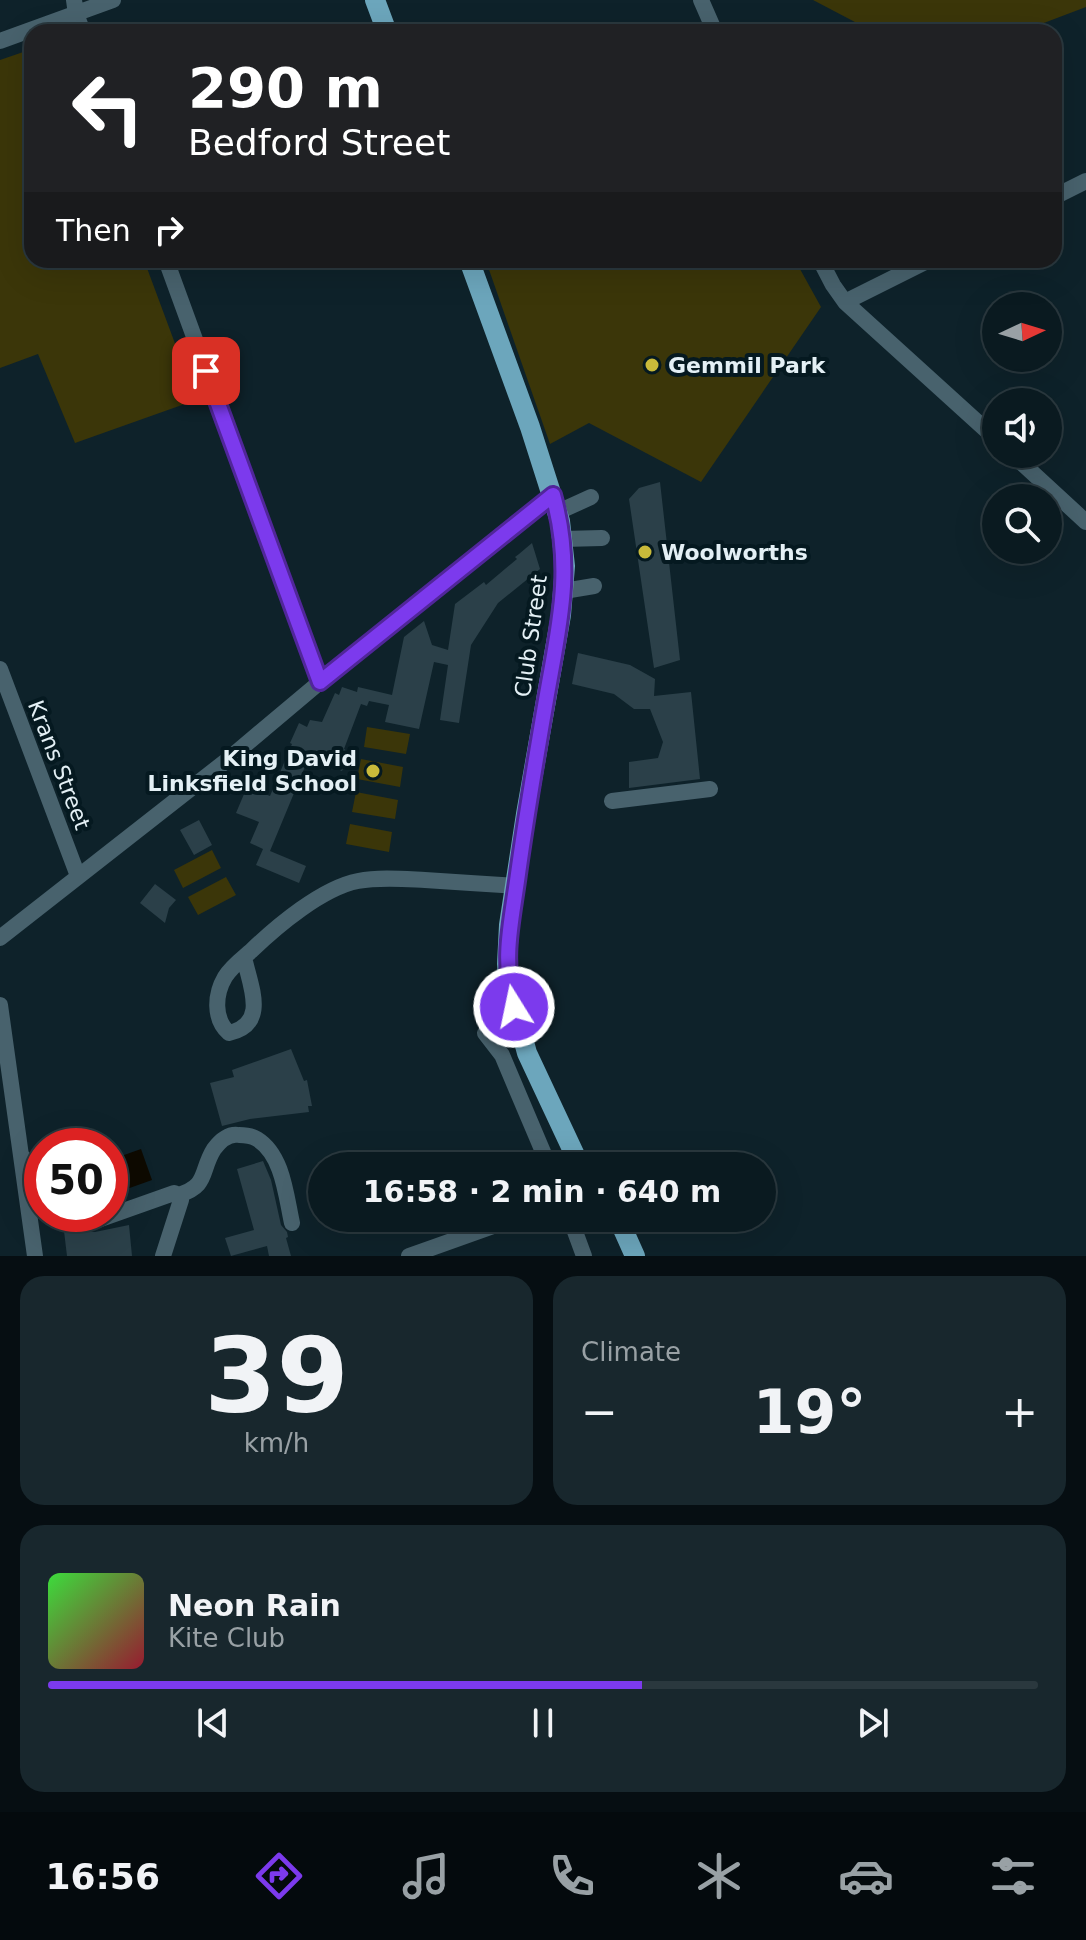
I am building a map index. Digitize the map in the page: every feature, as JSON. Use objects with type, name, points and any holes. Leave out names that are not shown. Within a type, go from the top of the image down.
[{"type":"main road","points":[[375,0],[384,24]]},
{"type":"main road","name":"Club Street","points":[[472,268],[556,504],[563,539],[564,591],[509,925],[507,964],[508,983],[527,1053],[573,1152]]},
{"type":"main road","name":"Club Street","points":[[522,1030],[537,1048],[586,1152]]},
{"type":"main road","points":[[610,1232],[621,1256]]},
{"type":"main road","points":[[624,1232],[635,1256]]},
{"type":"street","points":[[38,24],[75,7],[113,0]]},
{"type":"street","points":[[701,0],[712,24]]},
{"type":"street","points":[[0,41],[24,30]]},
{"type":"street","points":[[1062,193],[1086,181]]},
{"type":"street","points":[[169,268],[320,682]]},
{"type":"street","points":[[824,268],[845,302],[982,426]]},
{"type":"street","points":[[845,302],[913,268]]},
{"type":"street","points":[[1027,468],[1086,522]]},
{"type":"street","points":[[0,938],[226,761],[320,682],[556,504],[591,497]]},
{"type":"street","points":[[563,539],[602,538]]},
{"type":"street","points":[[564,591],[594,586]]},
{"type":"street","name":"Krans Street","points":[[0,669],[78,876]]},
{"type":"street","points":[[612,801],[710,789]]},
{"type":"street","points":[[244,957],[279,925],[325,895],[354,881],[398,879],[516,886]]},
{"type":"street","points":[[0,1005],[35,1256]]},
{"type":"street","points":[[485,1033],[502,1055],[543,1152]]},
{"type":"street","points":[[128,1210],[167,1195],[187,1193],[199,1185],[215,1148],[233,1134],[257,1139],[271,1152],[281,1174],[292,1223]]},
{"type":"street","points":[[20,1154],[24,1159]]},
{"type":"street","points":[[163,1256],[181,1200],[178,1195]]},
{"type":"street","points":[[409,1256],[477,1232]]},
{"type":"street","points":[[575,1232],[584,1256]]},
{"type":"shaded area","points":[[813,0],[1086,0],[1086,7],[1041,24],[859,24]]},
{"type":"shaded area","points":[[24,52],[24,268],[147,268],[196,400],[75,443],[38,354],[0,368],[0,60]]},
{"type":"shaded area","name":"Gemmil Park","points":[[488,268],[799,268],[821,307],[701,482],[589,423],[550,444]]},
{"type":"shaded area","points":[[367,727],[410,734],[406,754],[364,747]]},
{"type":"shaded area","points":[[361,759],[403,767],[400,787],[357,779]]},
{"type":"shaded area","points":[[356,792],[398,800],[395,819],[352,812]]},
{"type":"shaded area","points":[[350,824],[392,832],[389,852],[346,844]]},
{"type":"shaded area","points":[[212,850],[221,868],[183,888],[174,870]]},
{"type":"shaded area","points":[[226,877],[236,895],[198,915],[188,897]]},
{"type":"shaded area","points":[[141,1149],[152,1180],[128,1189],[128,1154]]},
{"type":"building","points":[[660,482],[680,660],[654,668],[629,499],[639,488]]},
{"type":"building","points":[[532,543],[540,569],[498,603],[471,645],[459,723],[440,720],[448,665],[434,662],[419,729],[385,722],[389,705],[369,701],[367,706],[361,704],[344,749],[349,752],[342,771],[309,757],[270,851],[306,866],[299,883],[256,865],[263,849],[250,843],[259,822],[236,813],[247,787],[270,796],[299,723],[307,727],[310,720],[322,722],[335,693],[339,695],[342,687],[357,692],[358,687],[392,695],[404,637],[424,621],[432,645],[448,650],[455,604],[484,582],[486,585]]},
{"type":"building","points":[[578,653],[630,665],[655,679],[654,696],[691,692],[700,779],[629,788],[629,762],[658,758],[663,742],[650,709],[634,709],[614,694],[572,684]]},
{"type":"building","points":[[199,820],[212,845],[194,855],[180,830]]},
{"type":"building","points":[[155,884],[176,900],[169,908],[165,923],[140,903]]},
{"type":"building","points":[[291,1049],[304,1081],[307,1080],[312,1106],[308,1106],[309,1112],[250,1119],[222,1126],[210,1083],[234,1077],[232,1070]]},
{"type":"building","points":[[263,1161],[271,1180],[281,1225],[287,1232],[291,1256],[269,1256],[267,1246],[231,1256],[225,1238],[254,1230],[237,1169]]},
{"type":"building","points":[[128,1225],[132,1256],[67,1256],[64,1232],[128,1232]]},
{"type":"place","name":"Gemmil Park","points":[[652,365]]},
{"type":"place","name":"Woolworths","points":[[645,552]]},
{"type":"place","name":"King David Linksfield School","points":[[373,771]]},
{"type":"route","points":[[206,371],[320,682],[553,495],[563,536],[564,581],[561,615],[509,925],[508,983],[514,1007]]}]
